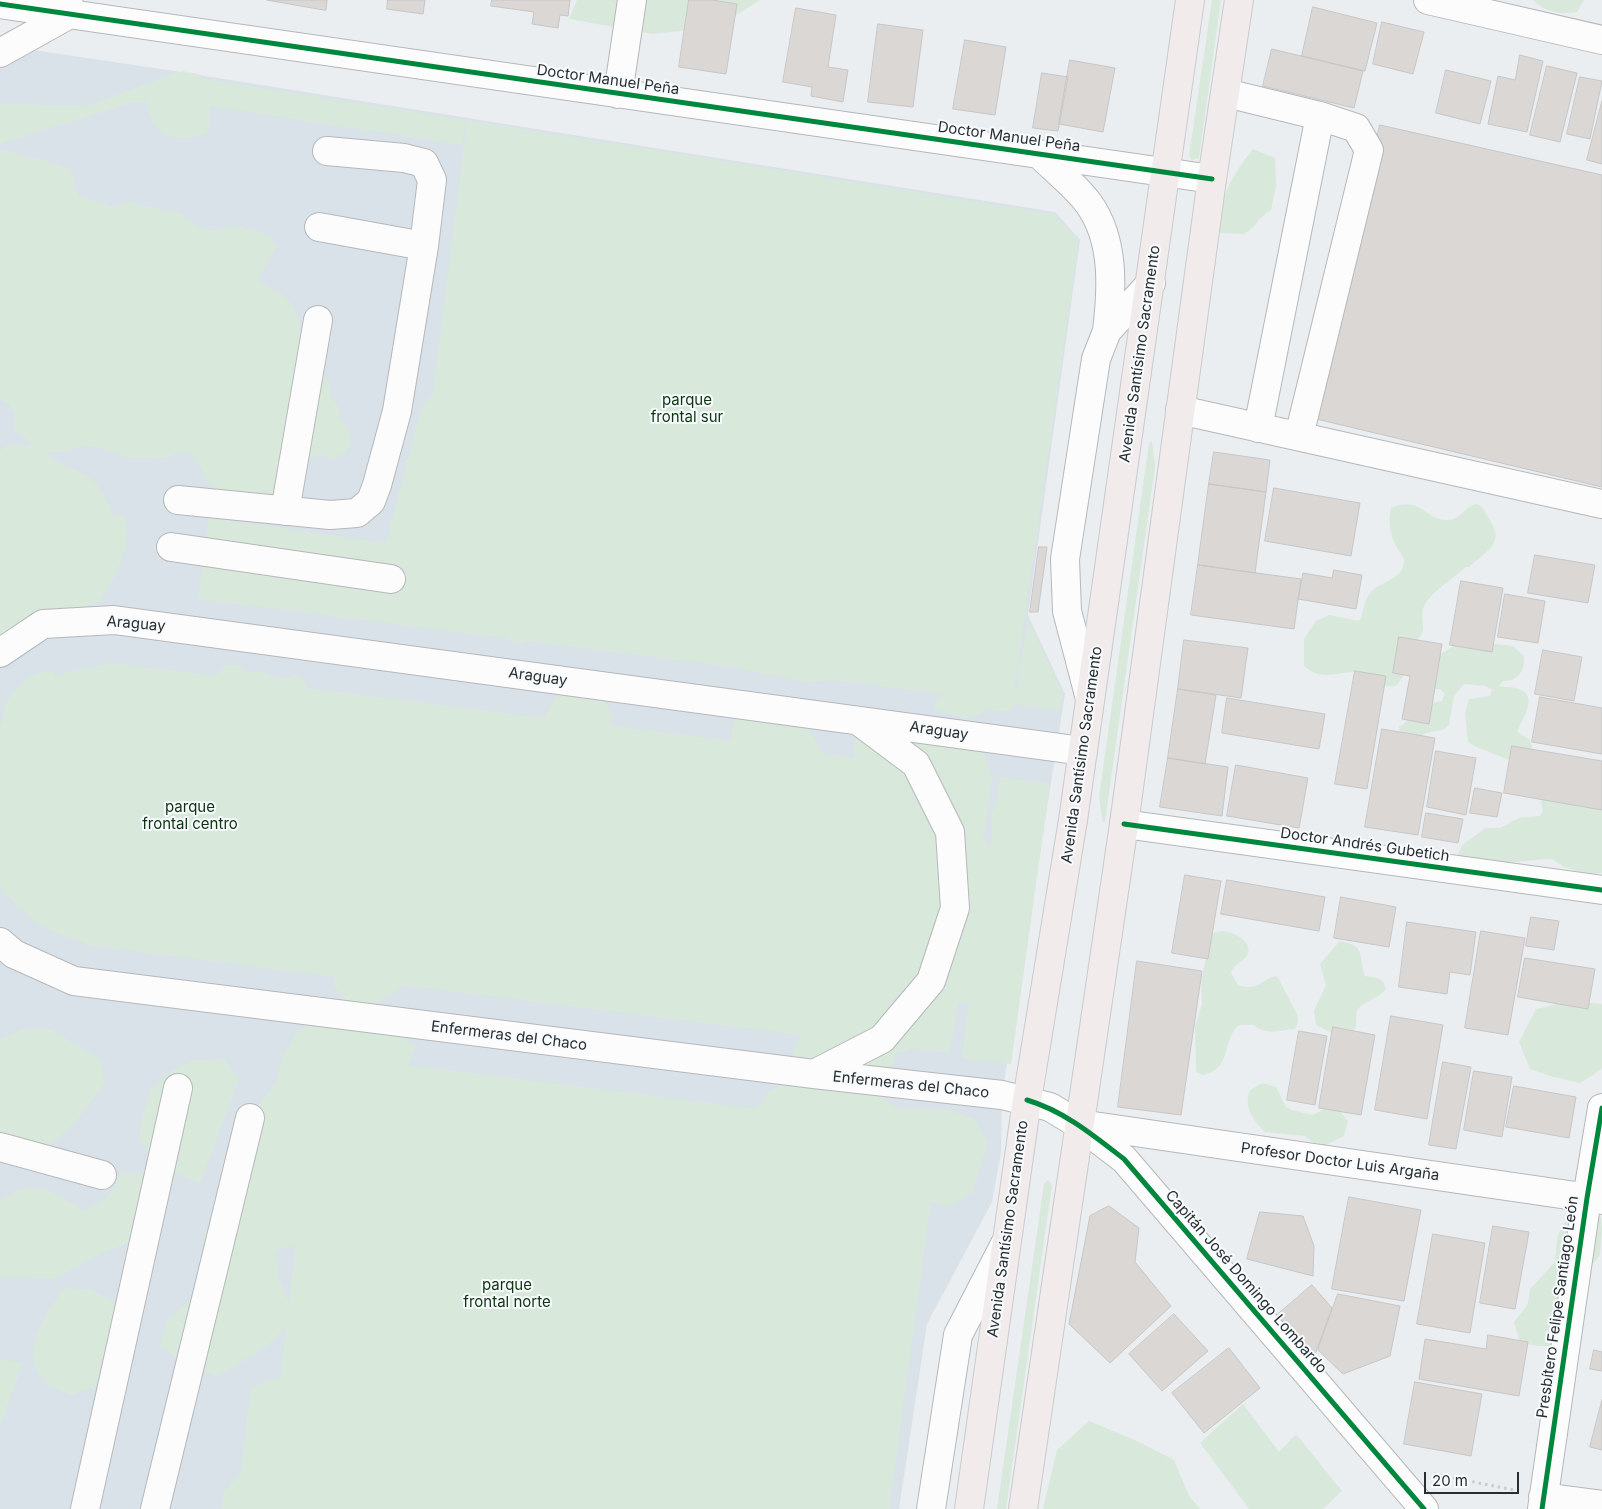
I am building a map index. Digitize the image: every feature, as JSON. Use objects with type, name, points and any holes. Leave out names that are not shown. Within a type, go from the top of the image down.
[{"type":"main road","name":"Avenida Santísimo Sacramento","points":[[969,1509],[1007,1240],[1038,1103],[1090,699],[1167,173],[1190,0]]},
{"type":"main road","points":[[1023,1509],[1078,1124],[1124,824],[1212,179],[1239,0]]},
{"type":"street","points":[[618,94],[632,0]]},
{"type":"street","points":[[1428,0],[1602,40]]},
{"type":"street","name":"Doctor Manuel Peña","points":[[0,4],[71,7],[618,94],[1212,179]]},
{"type":"street","points":[[0,53],[71,7]]},
{"type":"street","points":[[1226,93],[1320,116],[1356,128],[1369,150],[1299,436]]},
{"type":"street","points":[[1258,428],[1320,116]]},
{"type":"street","points":[[178,500],[330,516],[357,513],[371,502],[397,411],[424,246],[432,180],[424,162],[404,158],[327,150]]},
{"type":"street","points":[[1039,154],[1088,204],[1100,224],[1109,256],[1112,295],[1106,332],[1096,359],[1065,559],[1067,611],[1090,699]]},
{"type":"street","points":[[319,228],[424,246]]},
{"type":"street","points":[[1106,332],[1151,282]]},
{"type":"street","points":[[285,512],[318,320]]},
{"type":"street","points":[[1180,410],[1602,504]]},
{"type":"street","points":[[171,547],[391,579]]},
{"type":"street","name":"Araguay","points":[[0,653],[43,624],[114,620],[1083,751]]},
{"type":"street","points":[[814,1074],[882,1039],[888,1032],[931,981],[955,908],[950,832],[916,764],[858,720]]},
{"type":"street","name":"Doctor Andrés Gubetich","points":[[1124,824],[1602,890]]},
{"type":"street","name":"Enfermeras del Chaco","points":[[0,942],[14,954],[74,981],[814,1074],[1002,1095],[1038,1103]]},
{"type":"street","points":[[84,1509],[178,1088]]},
{"type":"street","name":"Capitán José Domingo Lombardo","points":[[1038,1103],[1078,1124],[1124,1159],[1424,1509]]},
{"type":"street","name":"Presbítero Felipe Santiago León","points":[[1543,1503],[1594,1199],[1602,1108]]},
{"type":"street","points":[[155,1509],[250,1118]]},
{"type":"street","name":"Profesor Doctor Luis Argaña","points":[[1078,1124],[1594,1199]]},
{"type":"street","points":[[0,1147],[102,1175]]},
{"type":"street","points":[[931,1509],[958,1335],[1007,1240]]},
{"type":"street","points":[[1543,1503],[1602,1505]]},
{"type":"path","points":[[1387,1464],[1543,1503]]},
{"type":"shaded area","points":[[0,45],[168,70],[1055,212],[1080,240],[1028,615],[1065,694],[1002,1095],[1001,1153],[992,1202],[927,1324],[899,1509],[0,1509]]},
{"type":"green space","points":[[577,0],[760,0],[717,27],[653,34],[569,19]]},
{"type":"green space","points":[[1212,0],[1221,0],[1199,158],[1192,160],[1189,156]]},
{"type":"green space","points":[[1533,0],[1584,0],[1577,12],[1565,13],[1548,10]]},
{"type":"green space","points":[[182,71],[202,75],[204,79],[466,120],[462,145],[210,106],[209,132],[186,138],[176,138],[161,131],[155,124],[147,102],[130,103],[0,144],[0,104],[88,106]]},
{"type":"green space","name":"parque frontal sur","points":[[467,120],[1053,214],[1079,240],[1015,685],[1016,694],[1028,619],[1063,694],[1060,711],[1015,704],[1011,711],[990,709],[971,717],[962,718],[936,710],[934,703],[944,694],[832,680],[809,682],[724,666],[527,641],[519,645],[505,638],[198,599],[209,518],[386,543],[421,409],[433,394]]},
{"type":"green space","points":[[1253,149],[1275,158],[1276,186],[1271,210],[1244,234],[1220,233],[1216,231],[1224,197],[1238,169]]},
{"type":"green space","points":[[0,150],[60,165],[72,171],[78,196],[115,207],[128,202],[181,214],[202,230],[215,231],[227,226],[240,227],[267,234],[277,245],[258,280],[281,294],[294,308],[300,327],[301,366],[327,378],[330,397],[339,407],[340,419],[349,429],[351,441],[346,453],[334,459],[323,456],[314,457],[307,461],[298,474],[290,502],[237,496],[218,490],[207,481],[198,462],[191,453],[178,453],[166,458],[125,457],[100,448],[87,446],[60,452],[47,452],[59,463],[90,478],[105,498],[112,515],[125,516],[127,539],[125,550],[117,572],[100,602],[59,613],[0,636],[0,450],[8,445],[34,446],[14,429],[15,415],[8,403],[0,400]]},
{"type":"green space","points":[[1152,441],[1155,467],[1105,821],[1103,823],[1099,797],[1149,443]]},
{"type":"green space","points":[[1477,504],[1483,508],[1494,528],[1495,541],[1487,552],[1443,585],[1427,601],[1422,612],[1422,632],[1415,643],[1403,676],[1396,686],[1386,686],[1362,672],[1325,675],[1311,671],[1304,666],[1304,639],[1316,621],[1329,615],[1359,621],[1370,593],[1400,573],[1403,568],[1404,558],[1394,542],[1391,532],[1391,508],[1401,505],[1416,506],[1434,517],[1447,520],[1456,518],[1469,507]]},
{"type":"green space","points":[[1478,642],[1513,646],[1524,656],[1520,674],[1513,679],[1503,681],[1499,686],[1519,689],[1525,692],[1528,697],[1529,703],[1517,732],[1529,739],[1532,747],[1528,754],[1518,760],[1506,758],[1468,742],[1465,713],[1469,699],[1490,696],[1492,690],[1486,686],[1464,684],[1454,696],[1449,725],[1443,730],[1429,732],[1415,738],[1400,734],[1399,727],[1428,704],[1442,701],[1445,694],[1440,689],[1432,689],[1432,659],[1457,644]]},
{"type":"green space","name":"parque frontal centro","points":[[111,663],[216,676],[225,665],[238,665],[247,673],[259,671],[283,679],[296,675],[306,683],[306,688],[544,718],[563,685],[598,692],[612,713],[611,726],[732,741],[732,728],[736,716],[768,718],[770,724],[808,729],[823,753],[855,758],[854,735],[981,745],[990,771],[988,774],[993,775],[983,839],[987,842],[990,850],[993,830],[991,824],[992,811],[996,806],[1000,777],[1050,784],[1011,1064],[962,1058],[969,1003],[958,1001],[950,1053],[910,1048],[902,1053],[896,1052],[892,1065],[888,1069],[809,1063],[804,1058],[796,1058],[792,1053],[801,1035],[402,985],[375,1004],[357,1006],[341,995],[333,984],[337,977],[93,946],[40,926],[4,893],[0,885],[0,725],[5,706],[13,692],[24,681],[38,674],[53,671],[56,677],[67,672]]},
{"type":"green space","points":[[1544,796],[1572,798],[1584,807],[1602,803],[1602,873],[1587,874],[1564,867],[1552,859],[1505,863],[1455,861],[1462,845],[1486,828],[1500,828],[1519,818],[1540,816],[1543,810],[1541,802]]},
{"type":"green space","points":[[1222,931],[1238,936],[1246,943],[1248,948],[1245,958],[1235,966],[1231,973],[1238,985],[1245,987],[1256,986],[1267,979],[1277,976],[1297,1014],[1298,1022],[1295,1029],[1273,1032],[1263,1030],[1254,1025],[1239,1025],[1230,1038],[1219,1067],[1203,1075],[1196,1072],[1195,1027],[1202,1004],[1201,982],[1210,938],[1214,933]]},
{"type":"green space","points":[[1339,942],[1354,945],[1358,949],[1365,976],[1381,980],[1386,989],[1359,1008],[1356,1013],[1356,1027],[1351,1033],[1336,1035],[1316,1025],[1314,1011],[1326,985],[1320,964]]},
{"type":"green space","points":[[1571,1001],[1602,1004],[1602,1069],[1580,1083],[1530,1069],[1519,1042],[1536,1009]]},
{"type":"green space","name":"parque frontal norte","points":[[317,1019],[395,1029],[415,1047],[408,1065],[757,1109],[769,1091],[795,1080],[875,1091],[897,1109],[949,1110],[974,1119],[988,1142],[973,1191],[950,1207],[931,1202],[889,1509],[222,1509],[224,1492],[241,1472],[251,1387],[280,1378],[286,1328],[267,1346],[217,1377],[181,1362],[160,1345],[168,1320],[206,1284],[219,1262],[201,1242],[223,1195],[222,1169],[242,1121],[260,1104],[276,1082],[283,1056],[297,1033]],"holes":[[[296,1245],[288,1307],[288,1301],[278,1277],[276,1250]]]},
{"type":"green space","points":[[23,1029],[51,1030],[100,1059],[105,1084],[72,1126],[62,1135],[40,1148],[27,1150],[0,1146],[0,1040]]},
{"type":"green space","points":[[224,1059],[239,1080],[200,1183],[172,1172],[152,1157],[139,1139],[143,1113],[152,1089],[171,1071],[195,1060]]},
{"type":"green space","points":[[1262,1083],[1276,1087],[1286,1107],[1292,1110],[1312,1115],[1325,1109],[1339,1110],[1348,1121],[1344,1136],[1324,1146],[1316,1145],[1305,1136],[1265,1132],[1250,1113],[1248,1102],[1250,1090]]},
{"type":"green space","points":[[122,1173],[147,1174],[147,1223],[127,1243],[103,1252],[55,1279],[0,1277],[0,1202],[23,1189],[33,1188],[53,1193],[85,1210],[108,1197]]},
{"type":"green space","points":[[1048,1180],[1052,1185],[1006,1509],[997,1509],[1044,1184]]},
{"type":"green space","points":[[1576,1211],[1596,1212],[1601,1218],[1600,1255],[1591,1266],[1556,1330],[1550,1346],[1537,1346],[1520,1342],[1514,1322],[1528,1304],[1530,1289],[1555,1262],[1557,1240],[1561,1228]]},
{"type":"green space","points":[[64,1288],[90,1290],[112,1301],[122,1324],[122,1378],[72,1395],[47,1384],[38,1373],[34,1361],[37,1335],[49,1310]]},
{"type":"green space","points":[[0,1359],[23,1363],[0,1426]]},
{"type":"green space","points":[[1243,1404],[1279,1452],[1296,1434],[1342,1491],[1323,1509],[1249,1509],[1200,1443]]},
{"type":"green space","points":[[1089,1421],[1137,1441],[1174,1460],[1189,1496],[1200,1509],[1043,1509],[1057,1450]]},
{"type":"building","points":[[267,0],[327,0],[326,10]]},
{"type":"building","points":[[388,0],[425,0],[423,14],[387,9]]},
{"type":"building","points":[[492,0],[570,0],[568,16],[560,15],[558,28],[532,24],[534,12],[491,6]]},
{"type":"building","points":[[689,0],[712,0],[737,4],[726,74],[679,67]]},
{"type":"building","points":[[1313,7],[1377,23],[1365,71],[1302,56]]},
{"type":"building","points":[[796,8],[836,15],[828,67],[848,70],[843,102],[811,96],[812,87],[783,82]]},
{"type":"building","points":[[1382,22],[1424,32],[1413,74],[1373,64]]},
{"type":"building","points":[[878,24],[923,30],[913,107],[868,102]]},
{"type":"building","points":[[965,40],[1006,47],[995,115],[953,109]]},
{"type":"building","points":[[1272,49],[1363,71],[1354,108],[1263,86]]},
{"type":"building","points":[[1520,55],[1543,61],[1527,132],[1488,124],[1498,76],[1515,80]]},
{"type":"building","points":[[1070,60],[1115,68],[1103,132],[1059,124]]},
{"type":"building","points":[[1547,66],[1577,73],[1560,142],[1530,135]]},
{"type":"building","points":[[1446,70],[1491,81],[1480,124],[1436,113]]},
{"type":"building","points":[[1042,73],[1068,77],[1058,131],[1033,128]]},
{"type":"building","points":[[1580,77],[1602,81],[1590,139],[1567,134]]},
{"type":"building","points":[[1602,101],[1602,164],[1587,160]]},
{"type":"building","points":[[1380,125],[1602,175],[1602,487],[1312,418]]},
{"type":"building","points":[[1214,452],[1270,460],[1266,492],[1209,484]]},
{"type":"building","points":[[1209,484],[1266,492],[1255,573],[1198,565]]},
{"type":"building","points":[[1274,488],[1360,503],[1351,556],[1265,541]]},
{"type":"building","points":[[1039,547],[1047,547],[1038,612],[1030,612]]},
{"type":"building","points":[[1535,555],[1595,565],[1588,603],[1528,593]]},
{"type":"building","points":[[1198,565],[1301,579],[1294,629],[1191,615]]},
{"type":"building","points":[[1334,570],[1362,575],[1356,609],[1298,599],[1303,573],[1332,578]]},
{"type":"building","points":[[1461,581],[1503,588],[1492,652],[1450,645]]},
{"type":"building","points":[[1505,594],[1545,601],[1538,643],[1498,637]]},
{"type":"building","points":[[1399,637],[1442,644],[1429,724],[1402,719],[1410,676],[1393,673]]},
{"type":"building","points":[[1184,640],[1248,648],[1241,698],[1178,689]]},
{"type":"building","points":[[1543,650],[1582,657],[1574,701],[1535,694]]},
{"type":"building","points":[[1355,671],[1386,676],[1367,789],[1335,784]]},
{"type":"building","points":[[1178,689],[1216,695],[1205,764],[1168,758]]},
{"type":"building","points":[[1540,697],[1602,708],[1602,754],[1532,742]]},
{"type":"building","points":[[1227,698],[1325,714],[1319,749],[1222,733]]},
{"type":"building","points":[[1382,729],[1435,738],[1418,835],[1365,827]]},
{"type":"building","points":[[1512,746],[1602,761],[1602,810],[1504,793]]},
{"type":"building","points":[[1436,751],[1476,758],[1466,815],[1427,807]]},
{"type":"building","points":[[1168,758],[1228,767],[1222,816],[1160,807]]},
{"type":"building","points":[[1236,765],[1308,778],[1299,828],[1227,816]]},
{"type":"building","points":[[1475,788],[1502,793],[1497,817],[1470,813]]},
{"type":"building","points":[[1426,813],[1463,819],[1458,843],[1422,837]]},
{"type":"building","points":[[1185,875],[1221,881],[1208,959],[1172,953]]},
{"type":"building","points":[[1227,880],[1325,897],[1319,931],[1221,914]]},
{"type":"building","points":[[1341,897],[1396,907],[1389,947],[1334,938]]},
{"type":"building","points":[[1531,917],[1559,921],[1554,950],[1526,946]]},
{"type":"building","points":[[1407,922],[1476,932],[1470,975],[1450,972],[1447,994],[1399,987]]},
{"type":"building","points":[[1481,931],[1525,938],[1508,1035],[1465,1028]]},
{"type":"building","points":[[1525,958],[1595,969],[1588,1009],[1518,997]]},
{"type":"building","points":[[1137,961],[1202,971],[1181,1115],[1118,1107]]},
{"type":"building","points":[[1391,1016],[1443,1025],[1427,1119],[1375,1110]]},
{"type":"building","points":[[1333,1027],[1375,1035],[1361,1115],[1319,1108]]},
{"type":"building","points":[[1299,1031],[1327,1036],[1315,1105],[1287,1100]]},
{"type":"building","points":[[1443,1062],[1471,1067],[1456,1149],[1429,1145]]},
{"type":"building","points":[[1474,1071],[1512,1077],[1502,1137],[1464,1130]]},
{"type":"building","points":[[1514,1086],[1576,1097],[1569,1138],[1506,1127]]},
{"type":"building","points":[[1349,1197],[1421,1210],[1404,1301],[1332,1289]]},
{"type":"building","points":[[1109,1206],[1139,1228],[1135,1262],[1171,1306],[1110,1363],[1069,1324],[1090,1216]]},
{"type":"building","points":[[1260,1212],[1303,1216],[1314,1246],[1313,1276],[1247,1259]]},
{"type":"building","points":[[1493,1226],[1529,1232],[1515,1309],[1480,1303]]},
{"type":"building","points":[[1433,1234],[1485,1243],[1470,1333],[1417,1324]]},
{"type":"building","points":[[1312,1285],[1332,1308],[1313,1360],[1276,1316]]},
{"type":"building","points":[[1338,1294],[1400,1306],[1390,1356],[1343,1374],[1318,1350]]},
{"type":"building","points":[[1174,1314],[1208,1351],[1162,1391],[1129,1354]]},
{"type":"building","points":[[1488,1335],[1528,1342],[1519,1396],[1419,1379],[1425,1339],[1486,1349]]},
{"type":"building","points":[[1229,1348],[1260,1388],[1204,1433],[1172,1393]]},
{"type":"building","points":[[1594,1350],[1602,1352],[1602,1371],[1590,1369]]},
{"type":"building","points":[[1415,1382],[1482,1394],[1471,1456],[1404,1444]]},
{"type":"building","points":[[1602,1400],[1602,1450],[1590,1447]]},
{"type":"cycle path","points":[[0,4],[1212,179]]},
{"type":"cycle path","points":[[1124,824],[1602,890]]},
{"type":"cycle path","points":[[1027,1100],[1066,1117],[1124,1159],[1424,1509]]},
{"type":"cycle path","points":[[1542,1509],[1587,1198],[1602,1108]]}]
